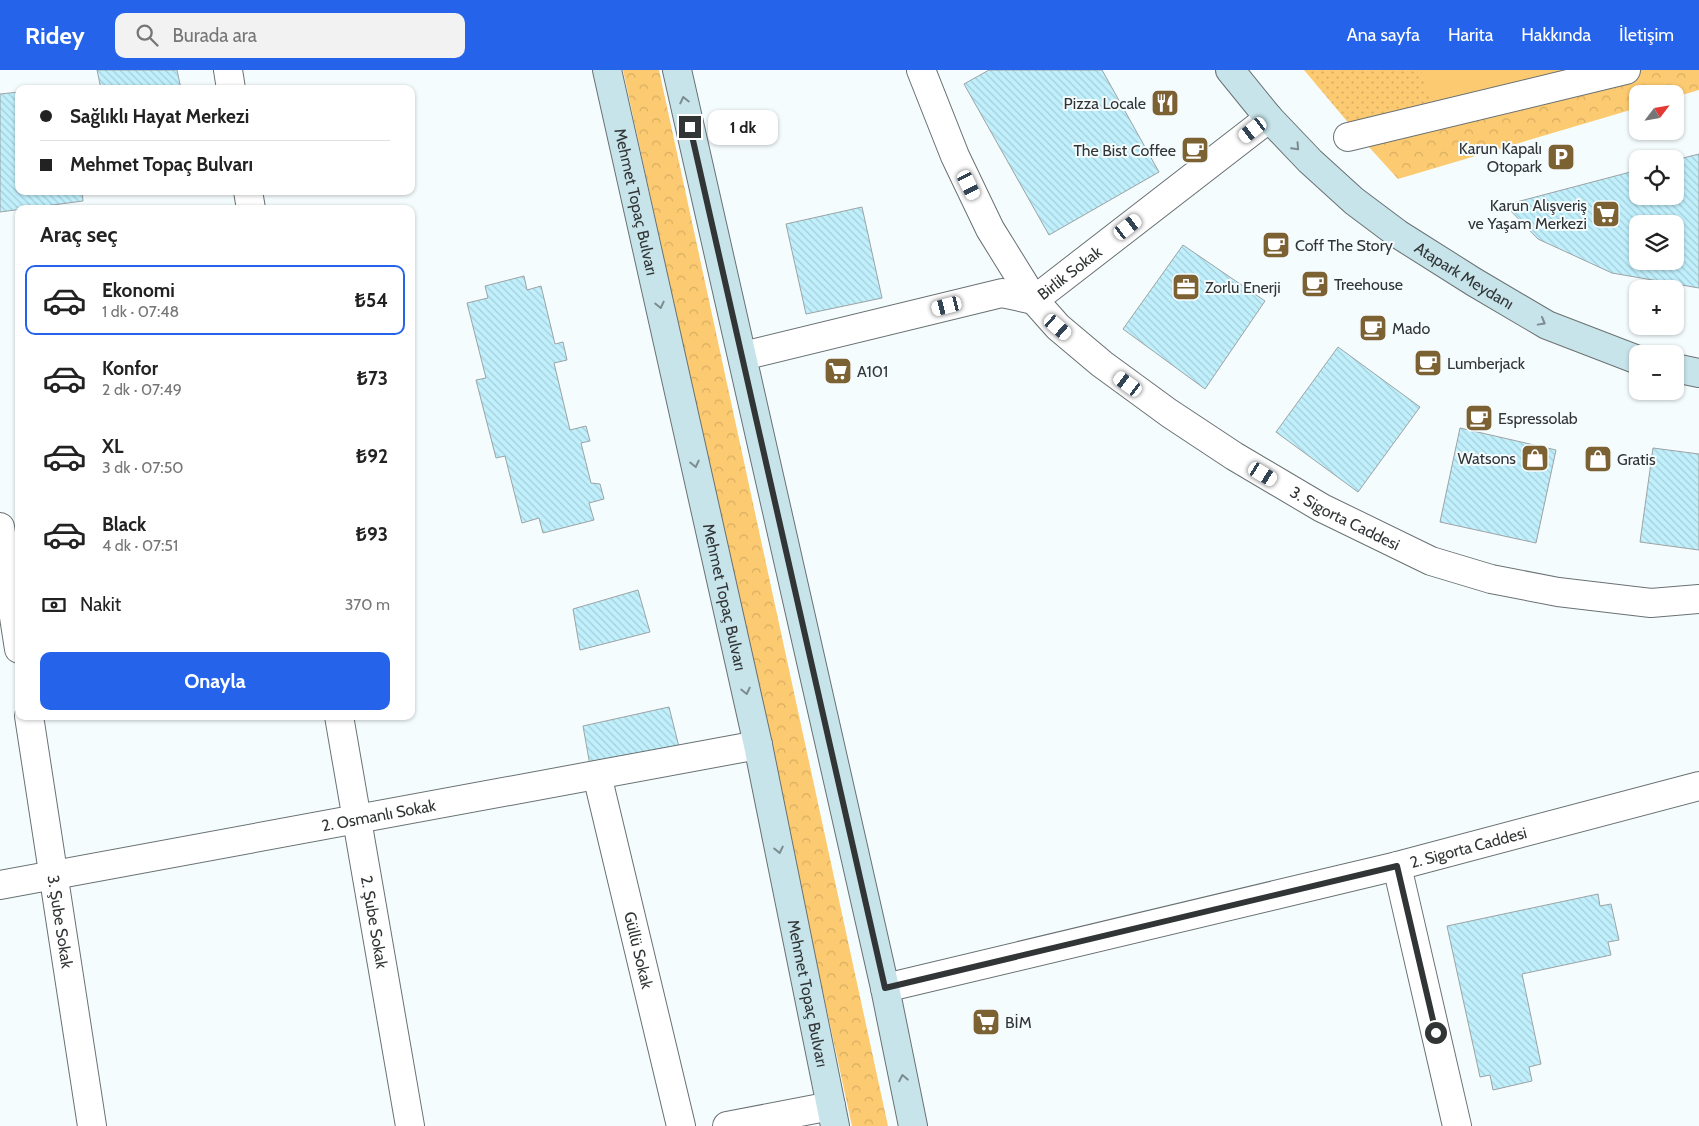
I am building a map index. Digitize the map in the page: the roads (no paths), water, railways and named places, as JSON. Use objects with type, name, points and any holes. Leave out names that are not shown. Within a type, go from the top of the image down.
[{"type":"main road","name":"Mehmet Topaç Bulvarı","points":[[607,70],[758,745],[833,1116]]},
{"type":"main road","points":[[677,70],[885,988],[913,1126]]},
{"type":"main road","name":"Atapark Meydanı","points":[[1230,70],[1269,118],[1310,161],[1354,201],[1398,234],[1547,325],[1629,357]]},
{"type":"main road","points":[[1684,370],[1699,373]]},
{"type":"street","points":[[228,70],[230,85]]},
{"type":"street","name":"3. Sigorta Caddesi","points":[[921,70],[955,156],[986,221],[1034,300],[1058,327],[1102,364],[1169,413],[1234,456],[1322,508],[1431,561],[1491,579],[1558,592],[1651,603],[1699,599]]},
{"type":"street","points":[[1348,137],[1626,70]]},
{"type":"street","name":"Birlik Sokak","points":[[743,356],[1002,292],[1034,300],[1269,118]]},
{"type":"street","points":[[0,527],[15,623]]},
{"type":"street","name":"3. Şube Sokak","points":[[30,720],[92,1126]]},
{"type":"street","name":"2. Şube Sokak","points":[[340,720],[410,1126]]},
{"type":"street","name":"2. Osmanlı Sokak","points":[[0,885],[758,745]]},
{"type":"street","name":"Güllü Sokak","points":[[597,775],[681,1126]]},
{"type":"street","name":"2. Sigorta Caddesi","points":[[885,988],[1397,866],[1699,786]]},
{"type":"street","points":[[1397,866],[1457,1126]]},
{"type":"street","points":[[727,1126],[833,1116]]},
{"type":"place","name":"Pizza Locale","points":[[1165,103]]},
{"type":"place","name":"The Bist Coffee","points":[[1195,150]]},
{"type":"place","name":"Karun Kapalı Otopark","points":[[1561,157]]},
{"type":"place","name":"Karun Alışveriş ve Yaşam Merkezi","points":[[1606,214]]},
{"type":"place","name":"Coff The Story","points":[[1276,245]]},
{"type":"place","name":"Treehouse","points":[[1315,284]]},
{"type":"place","name":"Zorlu Enerji","points":[[1186,287]]},
{"type":"place","name":"Mado","points":[[1373,328]]},
{"type":"place","name":"Lumberjack","points":[[1428,363]]},
{"type":"place","name":"A101","points":[[838,371]]},
{"type":"place","name":"Espressolab","points":[[1479,418]]},
{"type":"place","name":"Watsons","points":[[1535,458]]},
{"type":"place","name":"Gratis","points":[[1598,459]]},
{"type":"place","name":"BİM","points":[[986,1022]]}]
